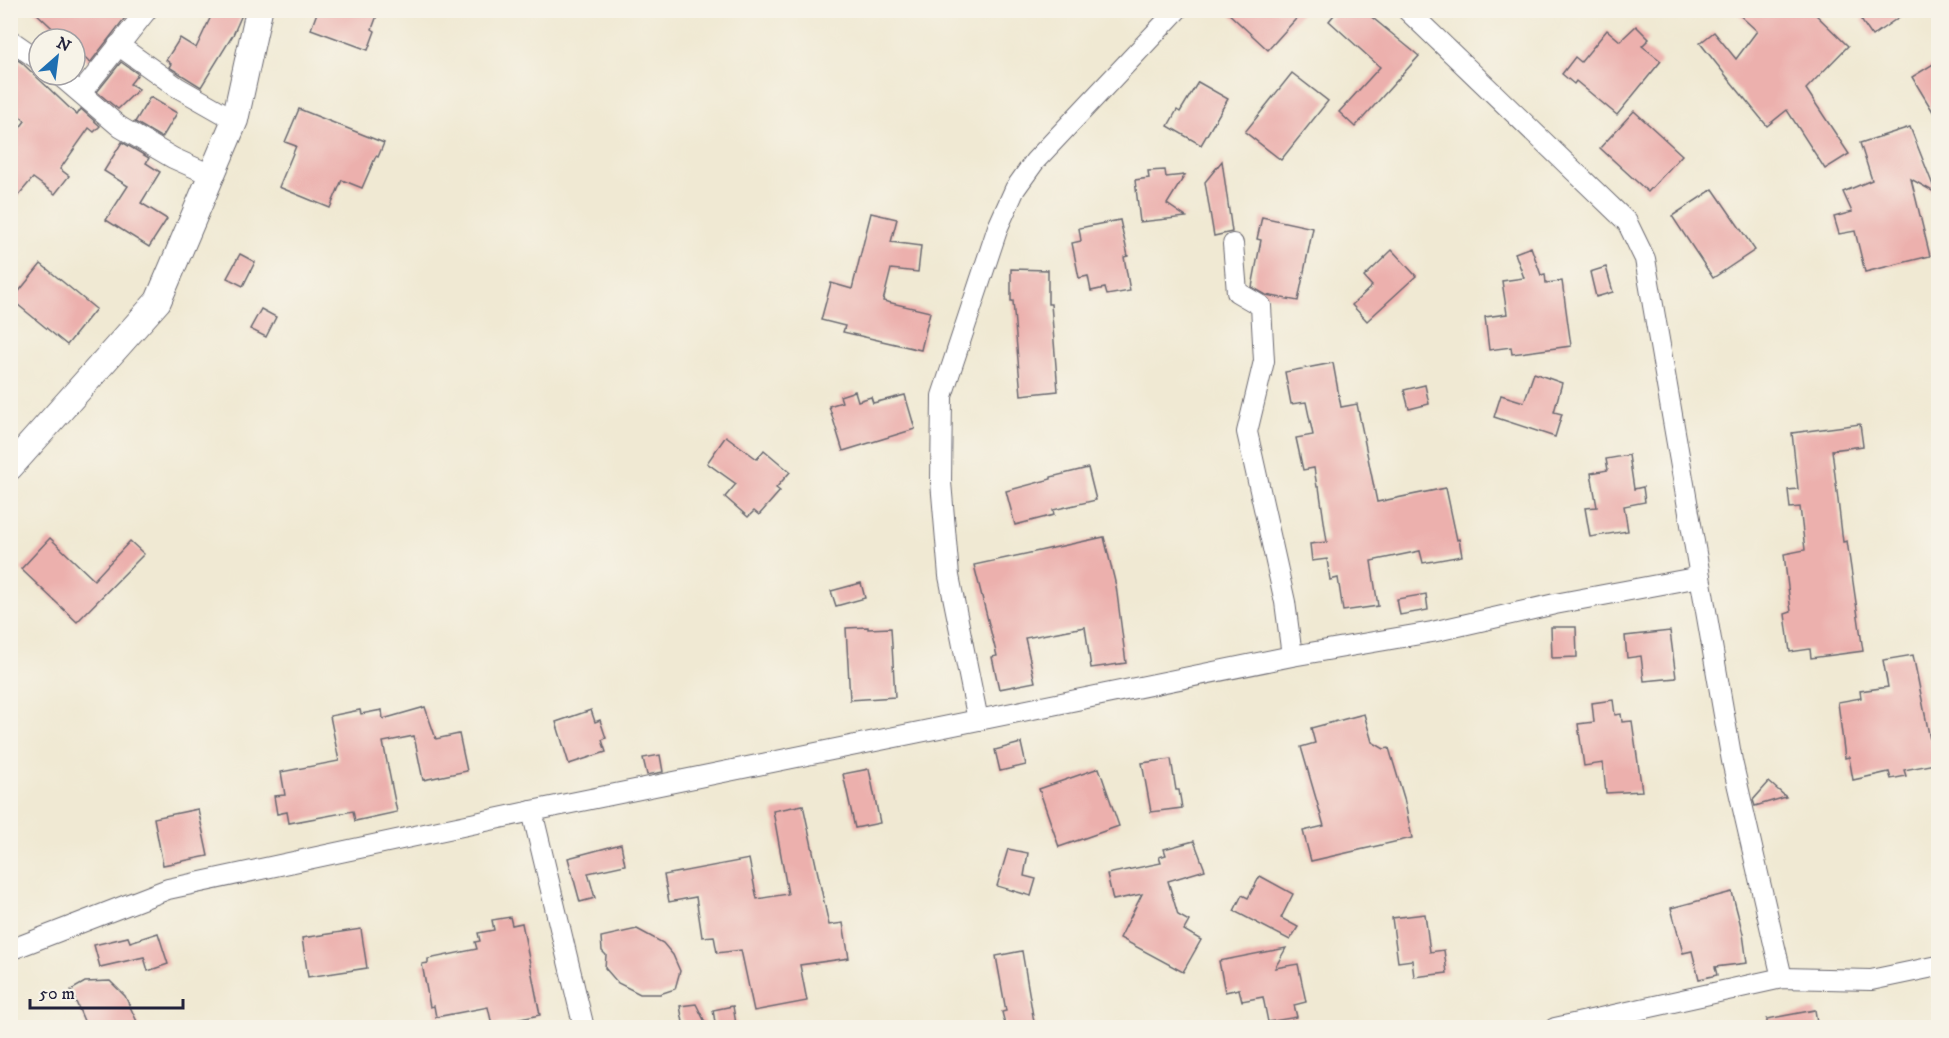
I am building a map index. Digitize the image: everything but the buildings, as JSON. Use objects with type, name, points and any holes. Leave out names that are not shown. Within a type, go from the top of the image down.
[{"type":"street","points":[[81,93],[147,10]]},
{"type":"street","points":[[10,467],[158,301],[235,120],[259,10]]},
{"type":"street","points":[[978,720],[950,576],[941,482],[942,396],[998,227],[1015,189],[1035,161],[1177,10]]},
{"type":"street","points":[[1407,10],[1628,222],[1645,259],[1732,761],[1782,978]]},
{"type":"street","points":[[118,45],[177,87],[235,120]]},
{"type":"street","points":[[74,87],[120,127],[173,158],[211,175]]},
{"type":"street","points":[[1233,244],[1236,292],[1261,306],[1264,361],[1247,432],[1285,602],[1292,656]]},
{"type":"street","points":[[10,950],[168,890],[532,811],[1292,656],[1432,632],[1555,604],[1700,578]]},
{"type":"street","points":[[532,811],[584,1028]]},
{"type":"street","points":[[1566,1027],[1782,978],[1871,980],[1938,966]]}]
